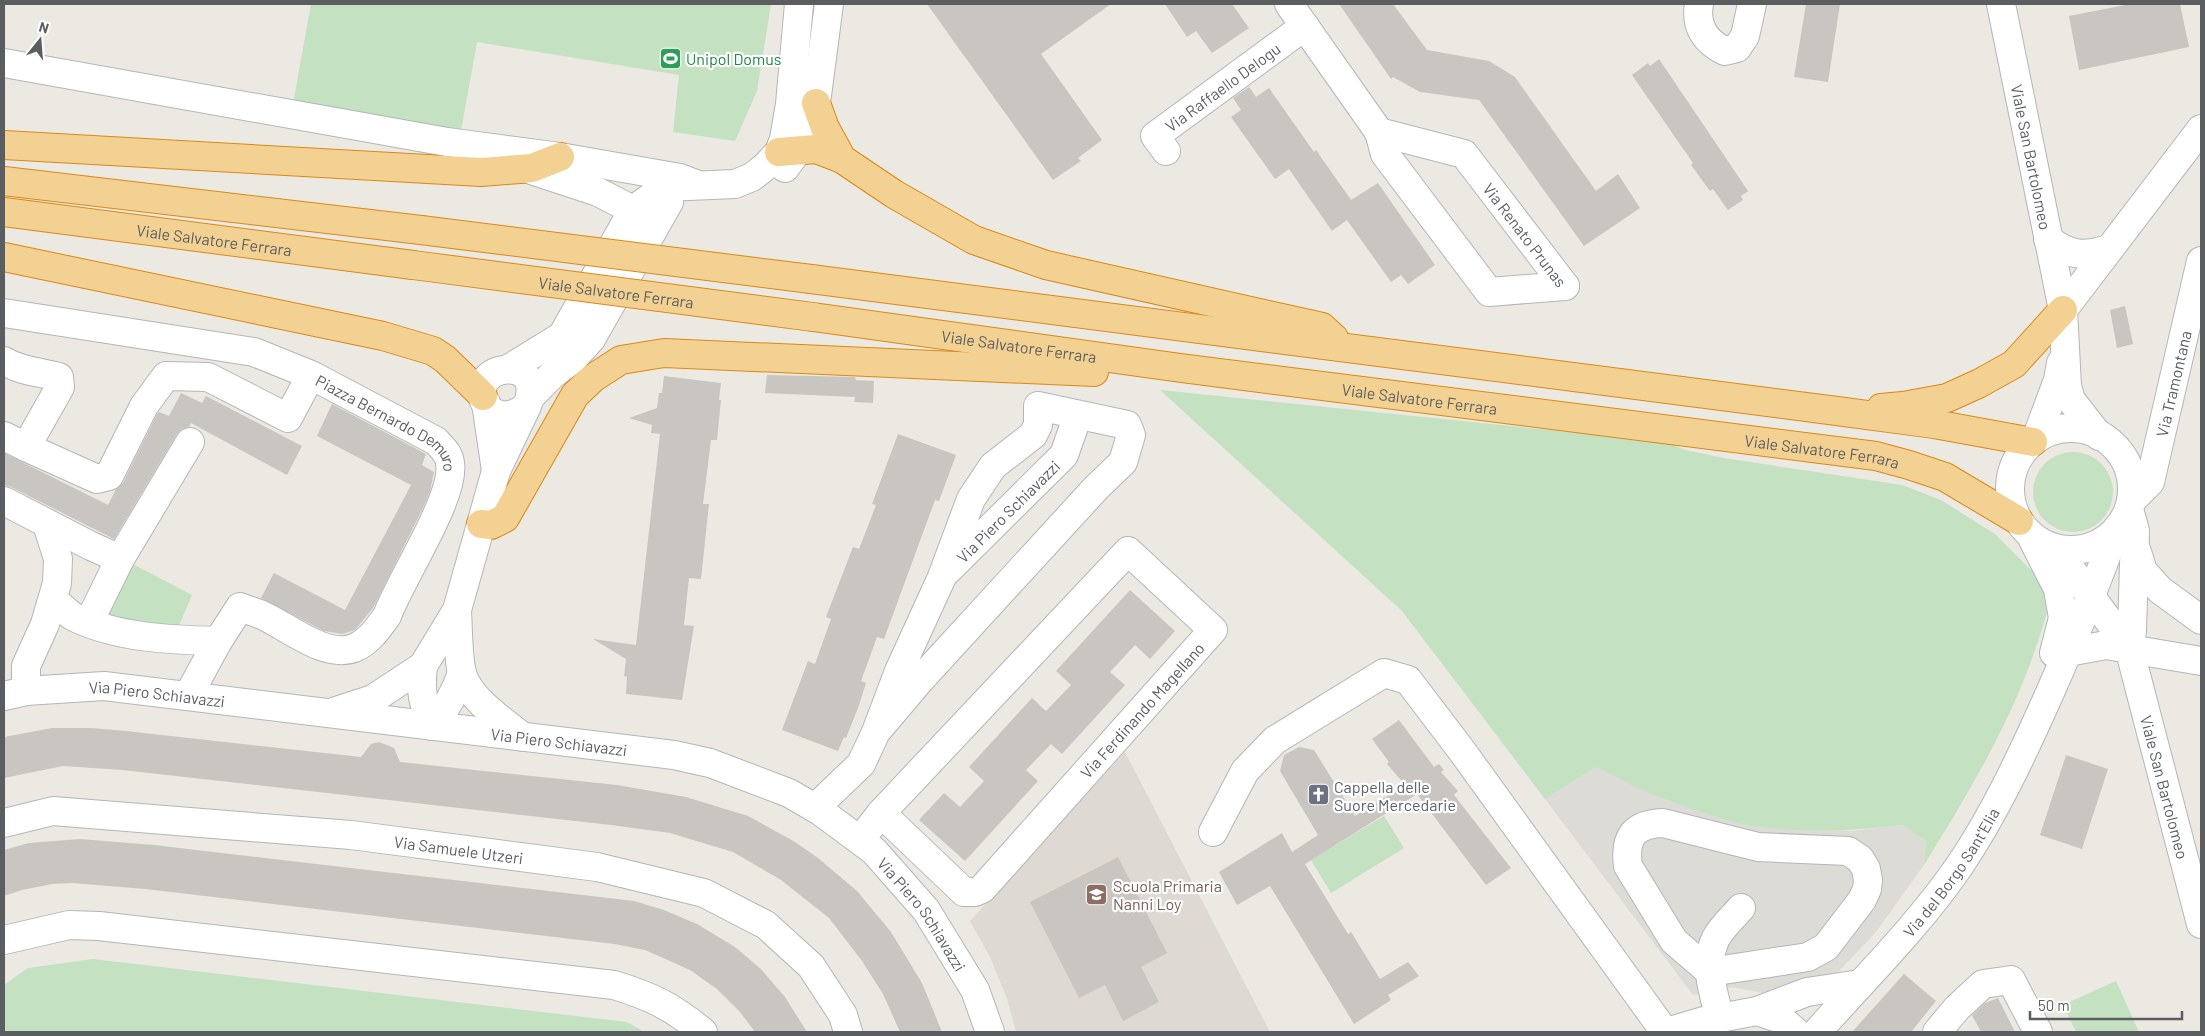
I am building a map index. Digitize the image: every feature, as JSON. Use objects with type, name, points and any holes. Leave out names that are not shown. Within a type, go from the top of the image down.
[{"type":"highway","points":[[816,103],[825,128],[842,159]]},
{"type":"highway","points":[[4,145],[481,172],[527,169],[560,158]]},
{"type":"highway","points":[[788,152],[816,150],[842,159],[894,194],[974,240],[1007,252],[1046,264],[1322,326],[1345,347]]},
{"type":"highway","name":"Viale Salvatore Ferrara","points":[[4,181],[421,230],[1345,347],[1934,424],[2034,441]]},
{"type":"highway","name":"Viale Salvatore Ferrara","points":[[4,212],[813,317],[1181,368],[1876,456],[1945,477],[2025,528]]},
{"type":"highway","points":[[4,257],[382,336],[433,351],[484,400]]},
{"type":"highway","points":[[1837,411],[1903,406],[1947,398],[2014,364],[2063,310]]},
{"type":"highway","points":[[481,524],[491,524],[505,518],[575,395],[593,378],[621,360],[664,353],[1158,375],[1181,368]]},
{"type":"street","points":[[4,63],[447,142],[560,158],[660,187],[680,200],[719,200],[741,197],[765,186],[782,172],[788,152],[784,139],[790,104],[792,58],[799,4]]},
{"type":"street","points":[[496,471],[484,400],[484,386],[488,377],[496,370],[510,368],[562,336],[633,210],[660,187],[735,184],[752,177],[788,152],[801,146],[816,103],[829,4]]},
{"type":"street","name":"Via Renato Prunas","points":[[1289,4],[1380,132],[1385,154],[1489,292],[1565,286],[1464,154],[1380,132]]},
{"type":"street","points":[[1699,4],[1697,16],[1700,27],[1713,46],[1725,51],[1737,48],[1746,36],[1752,4]]},
{"type":"street","name":"Viale San Bartolomeo","points":[[2001,4],[2063,310],[2067,386],[2071,400],[2099,436]]},
{"type":"street","name":"Via Raffaello Delogu","points":[[1166,151],[1155,136],[1305,26]]},
{"type":"street","points":[[2063,310],[2109,249],[2192,156],[2201,128]]},
{"type":"street","points":[[447,142],[598,192],[633,210]]},
{"type":"street","points":[[484,400],[493,412],[503,416],[517,414],[553,374],[573,358],[591,338],[660,187]]},
{"type":"street","points":[[2048,239],[2060,248],[2076,255],[2092,254],[2109,249]]},
{"type":"street","name":"Via Tramontana","points":[[2127,521],[2150,482],[2201,261]]},
{"type":"street","name":"Piazza Bernardo Demuro","points":[[4,313],[254,352],[310,375],[436,441],[446,451],[450,464],[448,491],[387,616],[377,630],[363,643],[353,648],[340,650],[316,644],[262,615],[240,607],[218,641],[188,696]]},
{"type":"street","name":"Viale San Bartolomeo","points":[[2034,441],[2058,380],[2064,346]]},
{"type":"street","name":"Piazza Bernardo Demuro","points":[[4,362],[17,369],[31,369],[59,377],[60,387],[15,441],[96,479],[109,476],[144,406],[166,376],[208,377],[288,418],[310,375]]},
{"type":"street","points":[[327,713],[373,698],[422,666],[457,610],[496,471],[529,401],[530,383],[520,372],[510,368]]},
{"type":"street","points":[[815,808],[861,764],[876,732],[899,671],[942,577],[971,498],[993,466],[1033,435],[1038,424],[1038,406],[1127,425],[1131,435],[1123,462],[1096,488],[927,673],[876,732]]},
{"type":"street","name":"Via Piero Schiavazzi","points":[[942,577],[1064,455],[1078,415]]},
{"type":"street","points":[[4,420],[7,422],[4,428]]},
{"type":"street","points":[[2127,521],[2105,541],[2091,546],[2076,548],[2055,548],[2025,528],[2013,509],[2010,495],[2016,466],[2026,449],[2034,441],[2048,433],[2064,429],[2084,430],[2099,436],[2118,450],[2128,464],[2132,480],[2127,521],[2143,571],[2160,590],[2201,620]]},
{"type":"street","points":[[89,622],[120,559],[190,442]]},
{"type":"street","points":[[4,501],[120,559]]},
{"type":"street","name":"Viale San Bartolomeo","points":[[2127,521],[2132,631],[2129,648]]},
{"type":"street","name":"Via del Borgo Sant'Elia","points":[[1817,1032],[1912,926],[1959,866],[1989,819],[2025,750],[2091,597],[2127,521]]},
{"type":"street","points":[[15,694],[53,600],[57,583],[58,559],[47,524]]},
{"type":"street","name":"Via del Borgo Sant'Elia","points":[[2025,528],[2058,589],[2063,618],[2025,750]]},
{"type":"street","name":"Viale San Bartolomeo","points":[[2055,548],[2129,648],[2201,924]]},
{"type":"street","name":"Via Ferdinando Magellano","points":[[860,840],[881,813],[1128,551],[1213,630],[982,889],[975,892],[964,892],[881,813]]},
{"type":"street","points":[[53,600],[73,616],[104,628],[168,640],[218,641]]},
{"type":"street","points":[[457,610],[462,673],[470,690],[495,715],[524,737]]},
{"type":"street","points":[[2068,652],[2106,646],[2129,648],[2201,661]]},
{"type":"street","points":[[422,666],[420,688],[422,701],[432,726],[448,706],[462,673]]},
{"type":"street","points":[[1212,832],[1245,771],[1275,740],[1384,673],[1408,680],[1468,759],[1666,1032],[1704,1021],[1757,1011],[1808,992],[1860,984]]},
{"type":"street","name":"Via Piero Schiavazzi","points":[[15,694],[104,686],[674,755],[710,763],[789,793],[815,808],[874,851],[926,910],[975,990],[990,1032]]},
{"type":"street","name":"Via Samuele Utzeri","points":[[4,823],[53,811],[350,835],[597,867],[704,893],[766,925],[811,966],[843,1015],[848,1032]]},
{"type":"street","points":[[1663,823],[1758,848],[1848,851],[1860,859],[1868,880],[1867,889],[1852,914],[1826,947],[1801,959],[1710,972],[1674,941],[1628,866],[1626,852],[1630,838],[1637,829],[1648,824],[1663,823]]},
{"type":"street","points":[[1720,1018],[1709,964],[1716,938],[1741,908]]},
{"type":"street","points":[[4,940],[70,925],[99,926],[614,985],[647,996],[675,1010],[703,1032]]},
{"type":"street","points":[[1937,1032],[1957,1008],[1983,984],[2011,980],[2038,1032]]},
{"type":"street","points":[[1757,1011],[1781,1018],[1796,1032]]},
{"type":"shaded area","name":"Scuola Primaria Nanni Loy","points":[[1125,752],[1270,1032],[1016,1032],[1007,999],[990,957],[970,921]]},
{"type":"shaded area","points":[[1596,767],[1612,773],[1649,793],[1714,816],[1760,827],[1851,831],[1903,825],[1926,841],[1924,865],[1876,932],[1839,971],[1787,991],[1763,993],[1732,987],[1693,995],[1545,799]]},
{"type":"green space","name":"Unipol Domus","points":[[311,4],[771,4],[757,91],[735,141],[673,132],[679,75],[477,42],[461,131],[293,104]]},
{"type":"green space","points":[[1160,390],[1666,442],[1685,450],[1724,458],[1902,485],[1941,500],[1995,534],[2032,571],[2050,599],[2028,670],[2014,704],[1981,769],[1924,865],[1926,841],[1903,825],[1868,829],[1814,831],[1748,825],[1706,814],[1651,794],[1596,767],[1545,799],[1402,611]]},
{"type":"green space","points":[[2073,452],[2088,455],[2101,464],[2110,477],[2113,492],[2110,507],[2101,520],[2088,529],[2073,532],[2058,529],[2045,520],[2036,507],[2033,492],[2036,477],[2045,464],[2058,455]]},
{"type":"green space","points":[[125,560],[192,595],[177,630],[140,626],[104,614]]},
{"type":"green space","points":[[1384,816],[1404,848],[1331,893],[1311,860]]},
{"type":"green space","points":[[93,959],[627,1022],[644,1032],[4,1032],[4,985],[28,968]]},
{"type":"green space","points":[[2116,981],[2139,1032],[2076,1032],[2063,1005]]},
{"type":"building","points":[[927,4],[1111,4],[1041,54],[1102,140],[1078,158],[1081,161],[1053,180]]},
{"type":"building","points":[[1165,4],[1232,4],[1249,28],[1212,53],[1196,31],[1187,37]]},
{"type":"building","points":[[1339,4],[1393,4],[1427,50],[1489,61],[1515,77],[1596,191],[1618,174],[1640,208],[1584,246],[1479,100],[1420,92],[1393,77],[1391,79]]},
{"type":"building","points":[[1806,4],[1840,4],[1828,82],[1794,77]]},
{"type":"building","points":[[2130,4],[2180,4],[2189,47],[2079,70],[2069,16]]},
{"type":"building","points":[[1659,59],[1748,191],[1741,196],[1743,200],[1728,210],[1713,189],[1710,191],[1691,165],[1693,163],[1632,75],[1648,63],[1650,66]]},
{"type":"building","points":[[1249,87],[1256,97],[1269,88],[1351,200],[1378,183],[1435,265],[1408,284],[1401,275],[1391,282],[1347,220],[1332,231],[1289,169],[1275,179],[1231,117],[1241,110],[1233,98]]},
{"type":"building","points":[[2125,306],[2133,344],[2117,348],[2110,310]]},
{"type":"building","points":[[767,375],[855,377],[856,380],[874,381],[873,403],[854,402],[855,397],[765,393]]},
{"type":"building","points":[[664,376],[721,383],[717,440],[711,440],[703,504],[709,504],[701,579],[689,578],[684,625],[694,626],[682,700],[626,694],[627,677],[624,676],[626,659],[593,639],[636,645],[660,434],[651,433],[652,425],[629,418],[657,408],[659,393],[662,393]]},
{"type":"building","points":[[181,393],[202,403],[206,396],[302,446],[287,475],[191,423],[189,427],[182,429],[177,434],[114,539],[4,485],[4,453],[108,505],[116,489],[123,483],[157,414],[159,412],[169,416]]},
{"type":"building","points":[[332,404],[426,454],[422,465],[434,472],[430,491],[422,510],[373,608],[355,630],[342,634],[324,631],[261,598],[274,573],[345,610],[411,485],[317,436]]},
{"type":"building","points":[[898,434],[956,455],[939,501],[935,500],[884,639],[877,637],[861,681],[866,683],[858,708],[846,738],[844,737],[838,751],[782,730],[808,661],[815,664],[831,619],[826,617],[853,547],[859,549],[876,505],[872,504]]},
{"type":"building","points":[[1130,590],[1175,631],[1150,659],[1135,645],[1110,672],[1125,685],[1062,754],[1051,744],[1026,770],[1038,781],[965,861],[919,820],[944,793],[960,807],[984,781],[969,767],[1032,698],[1046,711],[1071,685],[1056,671]]},
{"type":"building","points":[[1399,720],[1434,767],[1439,764],[1444,770],[1441,772],[1458,791],[1454,795],[1511,868],[1486,885],[1417,794],[1305,864],[1348,934],[1351,932],[1380,979],[1408,962],[1419,976],[1388,995],[1391,1000],[1354,1024],[1270,886],[1237,905],[1219,872],[1282,833],[1292,852],[1318,835],[1280,771],[1284,755],[1299,747],[1314,750],[1355,816],[1405,785],[1387,764],[1389,762],[1372,739]]},
{"type":"building","points":[[52,728],[91,728],[126,731],[361,757],[371,744],[379,742],[394,748],[400,762],[617,785],[686,797],[748,816],[795,842],[818,858],[857,891],[891,932],[922,983],[942,1032],[900,1032],[883,994],[862,961],[829,918],[781,880],[733,852],[670,833],[611,825],[122,770],[63,766],[4,778],[4,737]]},
{"type":"building","points":[[2066,755],[2108,769],[2082,849],[2040,835]]},
{"type":"building","points":[[80,839],[154,845],[634,901],[664,910],[697,924],[735,947],[761,969],[785,997],[807,1032],[755,1032],[740,1012],[717,989],[690,970],[645,950],[614,944],[145,889],[72,883],[52,884],[4,896],[4,850],[29,843]]},
{"type":"building","points":[[1118,857],[1167,953],[1141,967],[1159,1002],[1123,1021],[1105,985],[1079,998],[1030,902]]},
{"type":"building","points":[[1904,974],[1936,1001],[1911,1032],[1852,1032]]},
{"type":"building","points":[[1998,998],[2015,1032],[1981,1032],[1972,1015],[1985,1003]]},
{"type":"place","name":"Unipol Domus","points":[[670,58]]},
{"type":"place","name":"Cappella delle Suore Mercedarie","points":[[1318,795]]},
{"type":"place","name":"Scuola Primaria Nanni Loy","points":[[1097,894]]}]
